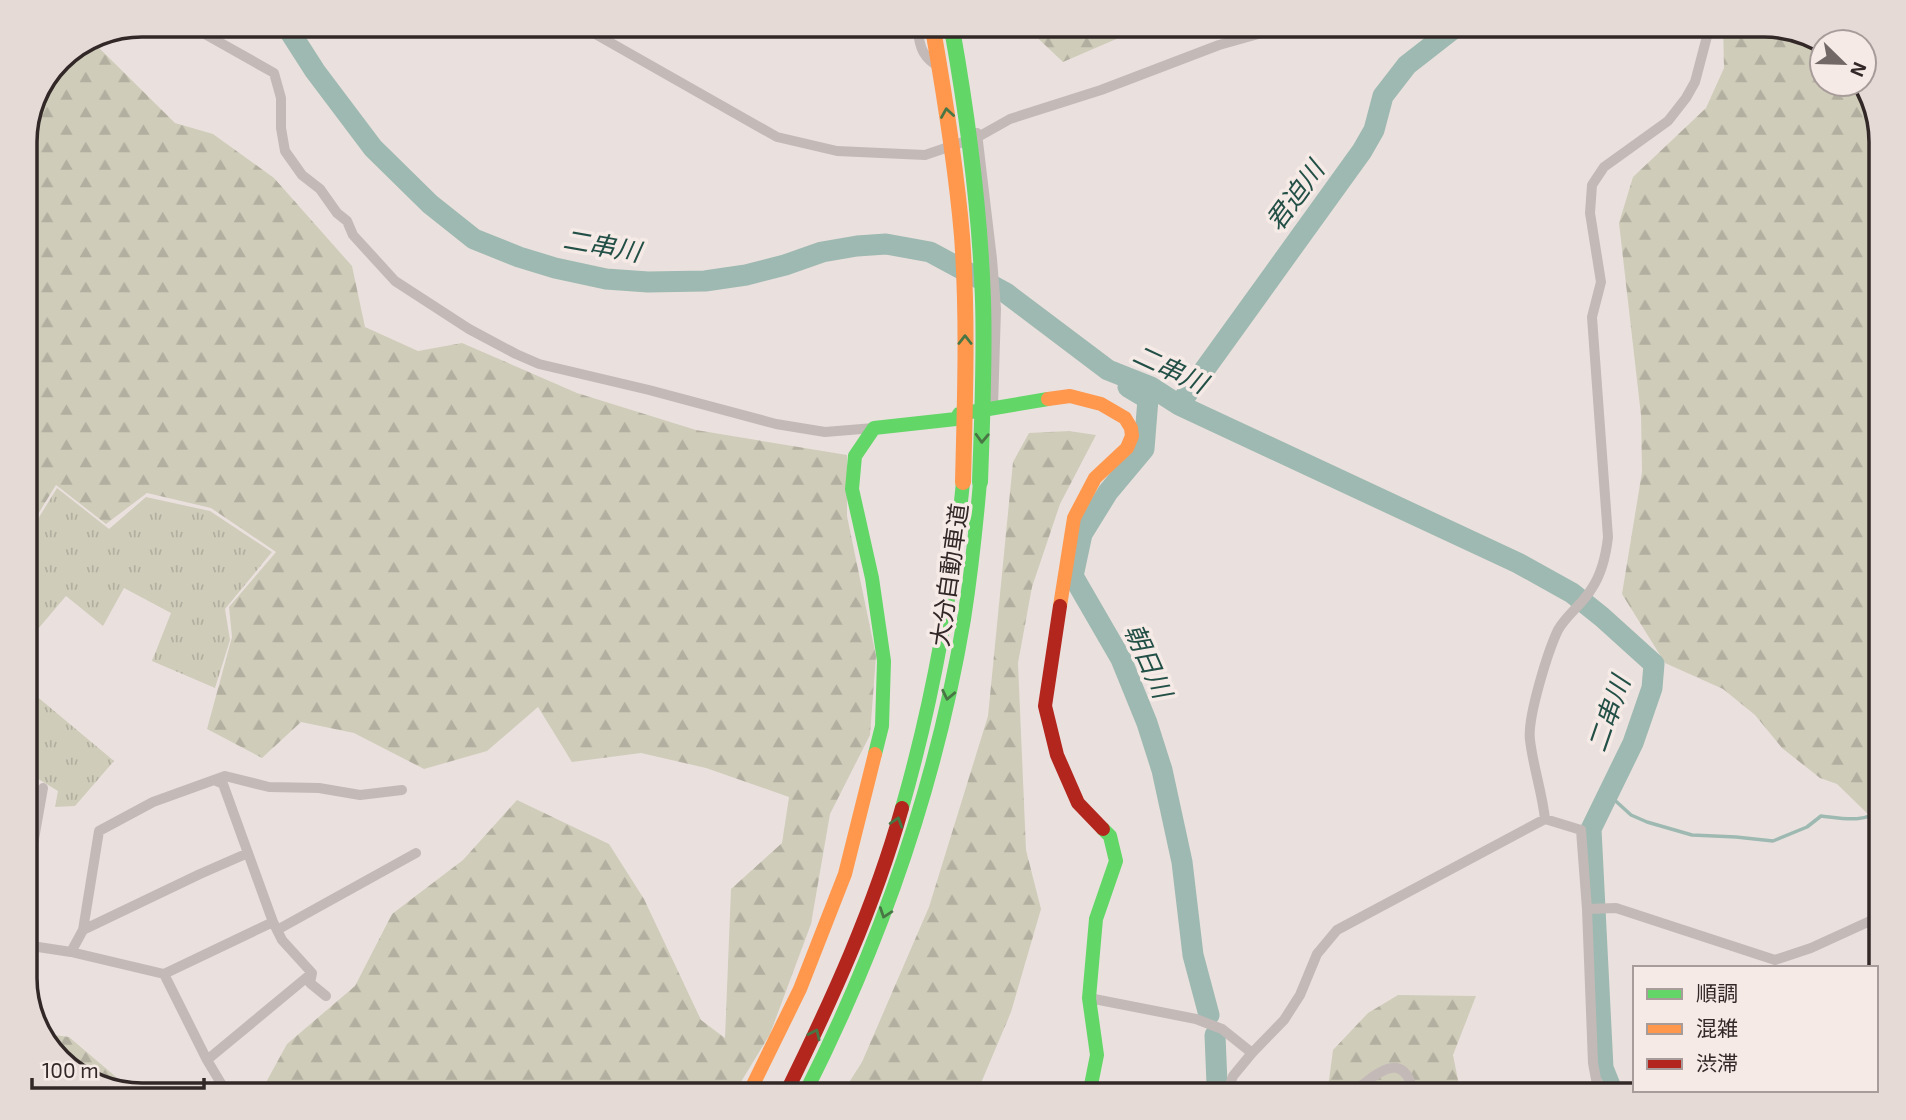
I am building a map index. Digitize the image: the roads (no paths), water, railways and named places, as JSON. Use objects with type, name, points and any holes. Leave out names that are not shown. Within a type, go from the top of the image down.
[{"type":"main road","name":"大分自動車道","points":[[791,1083],[834,995],[867,915],[902,807],[925,724],[943,637],[956,550],[963,482],[964,299],[959,204],[934,37]]},
{"type":"main road","name":"大分自動車道","points":[[810,1083],[849,1002],[884,919],[918,811],[941,728],[960,639],[973,552],[980,482],[983,400],[982,298],[976,202],[953,37]]},
{"type":"main road","points":[[754,1083],[800,989],[845,874],[882,726],[884,661],[872,578],[852,489],[856,456],[874,428],[956,419],[959,414],[993,407],[1070,396],[1101,404],[1125,418],[1132,436],[1127,447],[1096,478],[1074,518],[1045,706],[1057,755],[1078,803],[1110,836],[1116,862],[1096,919],[1089,998],[1097,1055],[1092,1083]]},
{"type":"street","points":[[210,37],[274,73],[281,97],[281,128],[285,151],[302,175],[320,190],[347,222],[353,234],[395,281],[469,330],[539,364],[776,424],[825,432],[874,428]]},
{"type":"street","points":[[601,37],[777,137],[837,151],[925,155],[978,136],[1010,119],[1247,37]]},
{"type":"street","points":[[919,37],[927,60],[956,74],[969,88],[978,136],[996,309],[993,407]]},
{"type":"street","points":[[1545,819],[1529,737],[1532,714],[1545,666],[1559,630],[1592,589],[1606,559],[1608,537],[1592,317],[1601,282],[1590,213],[1592,185],[1604,167],[1668,121],[1686,98],[1695,82],[1707,37]]},
{"type":"street","points":[[71,952],[83,930],[99,831],[153,802],[225,776],[269,787],[319,788],[360,795],[402,790]]},
{"type":"street","points":[[214,780],[223,784],[282,940],[312,973]]},
{"type":"street","points":[[37,823],[43,788]]},
{"type":"street","points":[[1231,1083],[1252,1053],[1284,1020],[1300,995],[1317,954],[1337,930],[1545,819],[1581,830],[1593,1063],[1599,1083]]},
{"type":"street","points":[[83,930],[248,853]]},
{"type":"street","points":[[37,947],[71,952],[164,975],[275,926],[416,853]]},
{"type":"street","points":[[1587,909],[1616,908],[1775,960],[1811,948],[1869,921]]},
{"type":"street","points":[[312,973],[310,983],[326,996]]},
{"type":"street","points":[[207,1060],[312,973]]},
{"type":"street","points":[[164,975],[220,1083]]},
{"type":"street","points":[[1089,998],[1196,1019],[1222,1029],[1252,1053]]},
{"type":"street","points":[[1366,1083],[1381,1070],[1388,1068],[1405,1073],[1410,1083]]},
{"type":"waterway","name":"二串川","points":[[293,37],[315,71],[373,148],[430,204],[474,239],[555,268],[606,279],[648,282],[705,281],[746,275],[822,252],[857,246],[886,244],[930,252],[1006,293],[1108,370],[1151,387],[1179,405],[1518,563],[1572,593],[1654,664],[1652,688],[1633,743],[1591,829],[1603,1068],[1609,1083]]},
{"type":"waterway","name":"君迫川","points":[[1179,405],[1362,151],[1374,130],[1383,96],[1407,65],[1443,37]]},
{"type":"waterway","name":"朝日川","points":[[1128,387],[1148,399],[1144,449],[1108,492],[1082,534],[1073,576],[1121,659],[1147,723],[1162,770],[1182,862],[1193,955],[1209,1015]]},
{"type":"waterway","points":[[1608,794],[1631,815],[1692,835],[1773,841],[1807,827],[1821,816],[1844,819],[1869,817]]},
{"type":"waterway","name":"朝日川","points":[[1215,1035],[1217,1083]]}]
